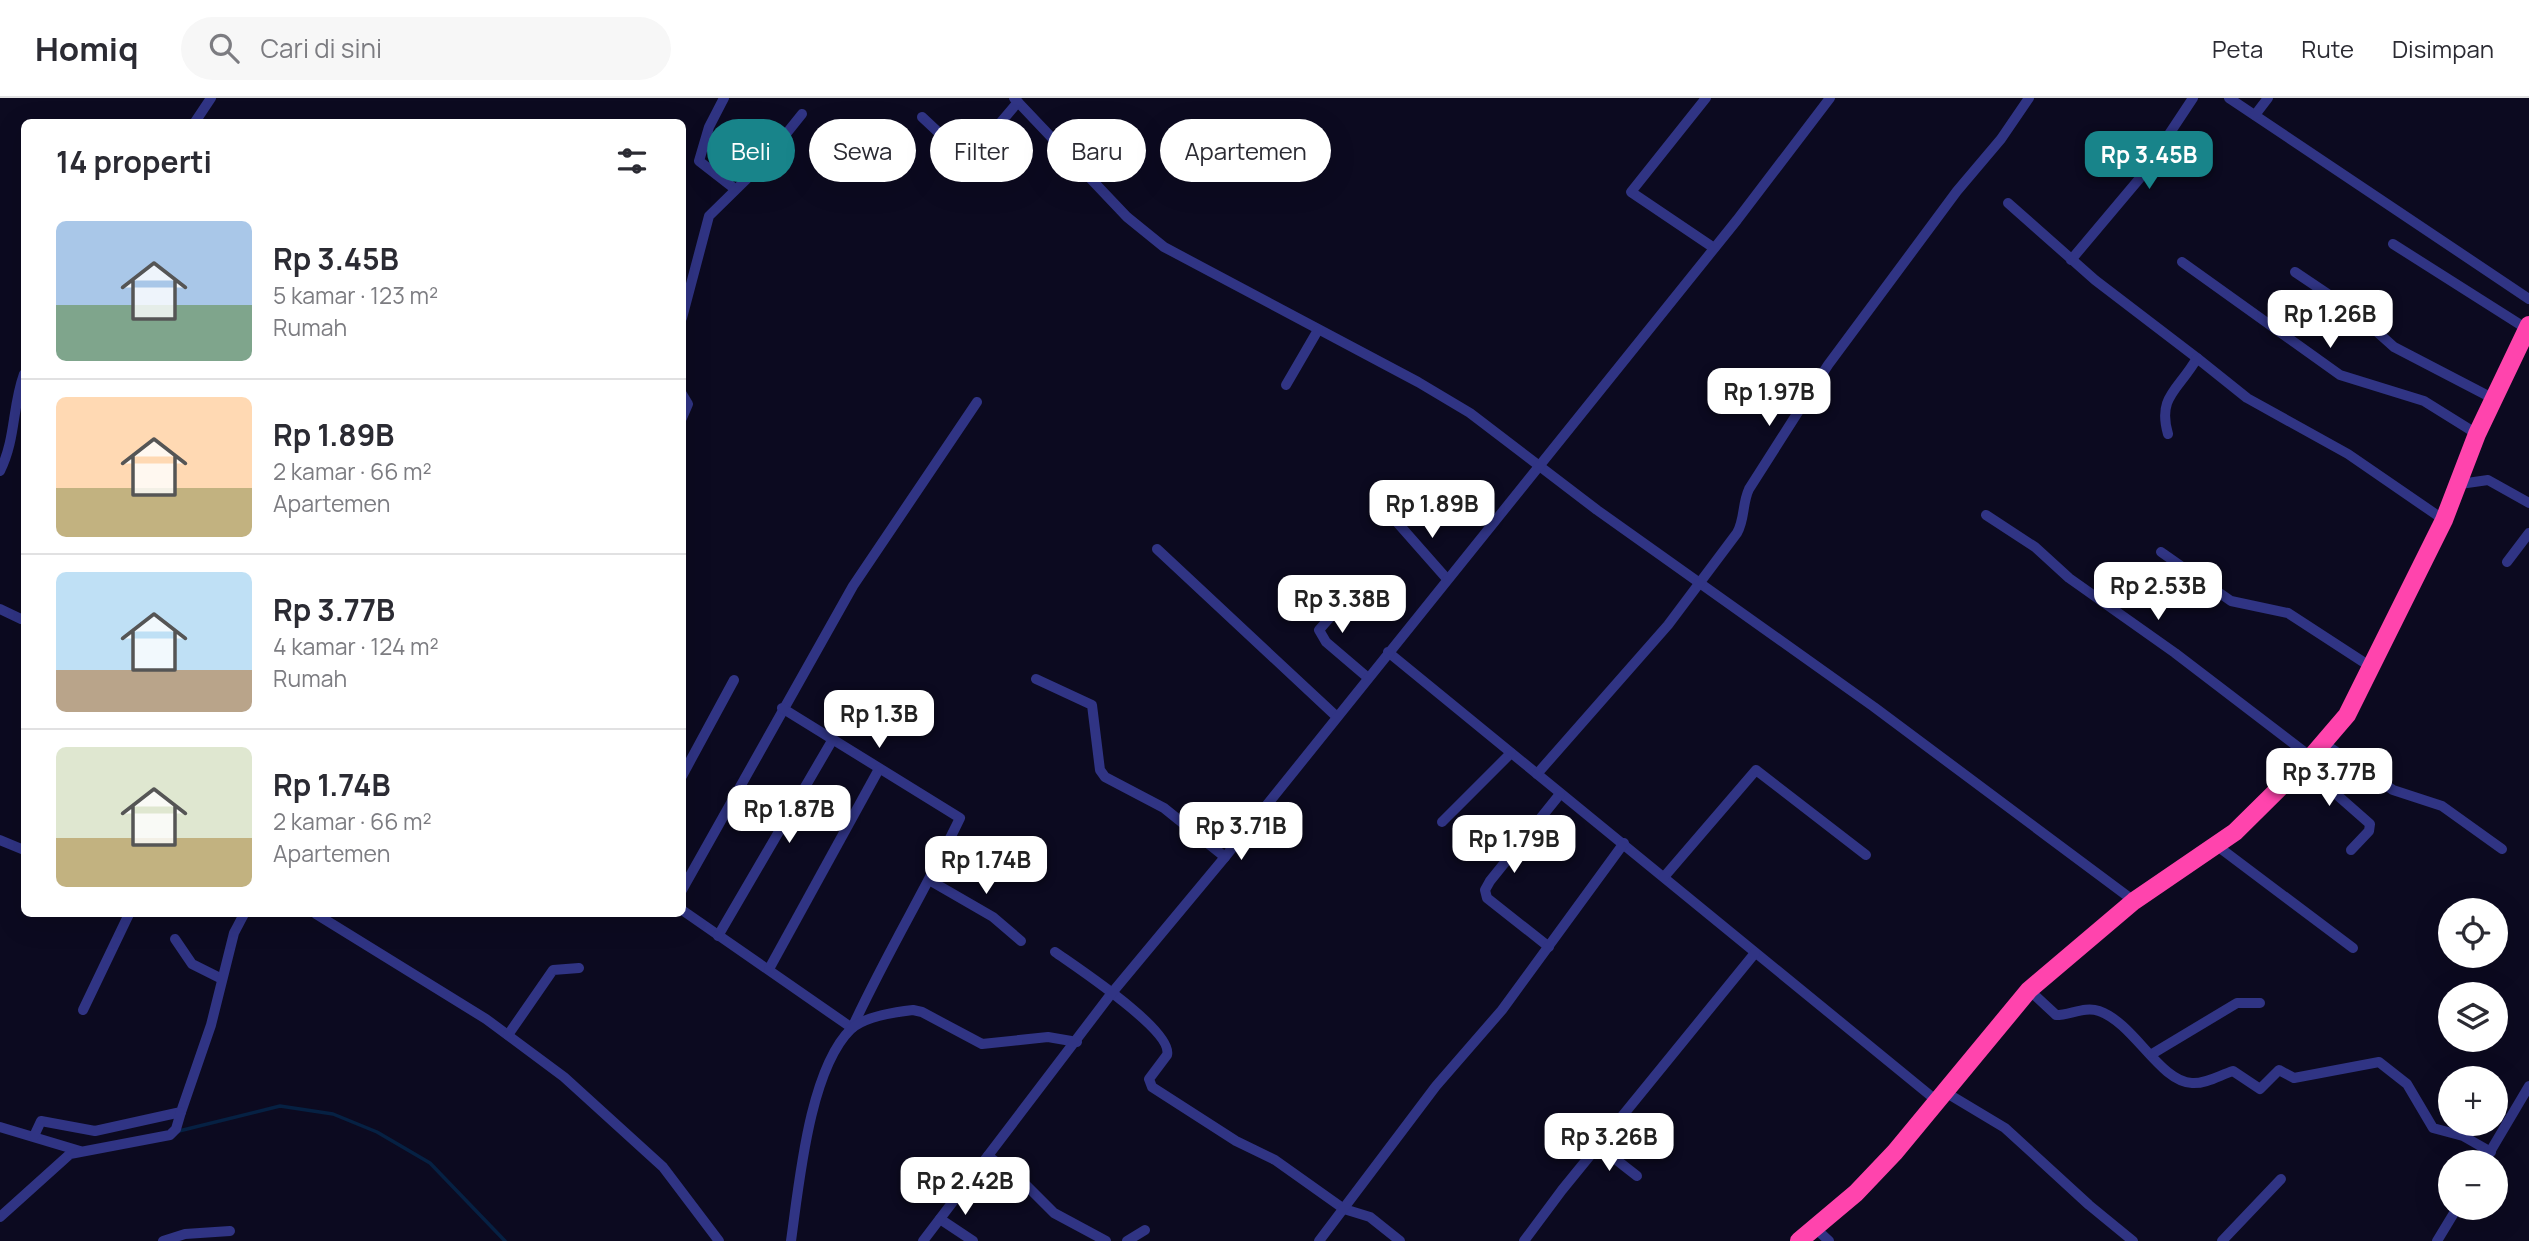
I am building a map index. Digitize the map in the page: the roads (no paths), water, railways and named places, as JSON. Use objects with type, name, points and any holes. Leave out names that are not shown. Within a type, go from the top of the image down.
[{"type":"highway","points":[[1799,1241],[1874,1175],[2029,990],[2134,901],[2235,832],[2313,755],[2347,715],[2444,520],[2477,434],[2528,327]]},
{"type":"street","points":[[196,119],[211,98]]},
{"type":"street","points":[[724,98],[698,158],[702,166],[735,189]]},
{"type":"street","points":[[1706,98],[1631,192],[1714,248]]},
{"type":"street","points":[[923,1241],[1111,994],[1225,857],[1714,248],[1830,98]]},
{"type":"street","points":[[1537,774],[1668,625],[1737,533],[1742,522],[1742,503],[1749,489],[1828,365],[1956,191],[2001,139],[2029,98]]},
{"type":"street","points":[[2071,260],[2140,178],[2193,98]]},
{"type":"street","points":[[2229,98],[2529,299]]},
{"type":"street","points":[[2255,115],[2268,98]]},
{"type":"street","points":[[922,117],[953,146],[967,151],[985,141],[1016,100],[1113,204],[1164,247],[1418,382],[1506,438],[1538,466],[1874,707],[2134,901]]},
{"type":"street","points":[[686,302],[707,220],[762,164],[802,114]]},
{"type":"street","points":[[2008,203],[2071,260],[2247,398],[2348,454],[2444,520]]},
{"type":"street","points":[[2393,244],[2528,327]]},
{"type":"street","points":[[2182,262],[2340,374],[2424,401],[2477,434]]},
{"type":"street","points":[[2295,272],[2356,313],[2395,347],[2494,399]]},
{"type":"street","points":[[1286,385],[1318,330]]},
{"type":"street","points":[[2168,434],[2163,417],[2165,406],[2197,358]]},
{"type":"street","points":[[0,471],[12,444],[21,386]]},
{"type":"street","points":[[686,883],[853,586],[977,402]]},
{"type":"street","points":[[2460,484],[2488,480],[2529,503]]},
{"type":"street","points":[[1986,515],[2035,547],[2069,578],[2313,755],[2393,790],[2442,806],[2502,849]]},
{"type":"street","points":[[1395,520],[1447,579]]},
{"type":"street","points":[[2507,562],[2529,533]]},
{"type":"street","points":[[1157,549],[1337,716]]},
{"type":"street","points":[[2161,552],[2231,601],[2288,613],[2371,667]]},
{"type":"street","points":[[1353,592],[1319,630],[1326,642],[1367,677]]},
{"type":"street","points":[[0,609],[21,618]]},
{"type":"street","points":[[1388,652],[1560,794],[1624,843],[1755,954],[1941,1097],[2005,1128],[2080,1198],[2133,1241]]},
{"type":"street","points":[[1036,679],[1092,705],[1100,770],[1105,777],[1164,808],[1225,857]]},
{"type":"street","points":[[686,769],[734,680]]},
{"type":"street","points":[[782,708],[960,818],[929,880],[907,916],[852,1028],[827,1064],[799,1174],[791,1241]]},
{"type":"street","points":[[718,936],[833,739]]},
{"type":"street","points":[[1442,822],[1511,753]]},
{"type":"street","points":[[2313,755],[2370,824],[2369,831],[2351,850]]},
{"type":"street","points":[[769,969],[879,769]]},
{"type":"street","points":[[1664,877],[1756,770],[1866,855]]},
{"type":"street","points":[[1549,947],[1487,898],[1485,893],[1490,881],[1560,794]]},
{"type":"street","points":[[0,840],[21,849]]},
{"type":"street","points":[[1319,1241],[1436,1086],[1502,1010],[1624,843]]},
{"type":"street","points":[[2216,845],[2353,948]]},
{"type":"street","points":[[929,880],[993,917],[1021,941]]},
{"type":"street","points":[[686,913],[852,1028]]},
{"type":"street","points":[[83,1010],[128,917]]},
{"type":"street","points":[[0,1217],[62,1160],[81,1151],[170,1135],[176,1129],[211,1025],[234,933],[242,917]]},
{"type":"street","points":[[323,917],[508,1035],[564,1077],[635,1139],[677,1183],[719,1241]]},
{"type":"street","points":[[175,939],[192,964],[222,979]]},
{"type":"street","points":[[1055,952],[1142,1016],[1168,1046],[1167,1055],[1149,1079],[1152,1087],[1236,1141],[1275,1160],[1345,1209],[1370,1217],[1400,1241]]},
{"type":"street","points":[[1524,1241],[1562,1190],[1600,1147],[1755,954]]},
{"type":"street","points":[[508,1035],[552,970],[579,968]]},
{"type":"street","points":[[2029,990],[2056,1015],[2088,1010],[2109,1016],[2179,1080],[2200,1083],[2233,1071],[2258,1089],[2279,1070],[2294,1078],[2376,1061],[2407,1084],[2433,1128],[2463,1136],[2488,1150]]},
{"type":"street","points":[[2152,1054],[2237,1003],[2260,1003]]},
{"type":"street","points":[[852,1028],[913,1010],[922,1012],[982,1044],[1048,1037],[1077,1042]]},
{"type":"street","points":[[2492,1150],[2529,1086]]},
{"type":"street","points":[[0,1127],[95,1131],[181,1115]]},
{"type":"street","points":[[1617,1126],[1653,1154]]},
{"type":"street","points":[[37,1129],[81,1151]]},
{"type":"street","points":[[1600,1147],[1637,1176]]},
{"type":"street","points":[[988,1156],[1022,1181],[1054,1213],[1106,1241]]},
{"type":"street","points":[[2222,1241],[2281,1179]]},
{"type":"street","points":[[940,1219],[973,1241]]},
{"type":"street","points":[[2437,1241],[2450,1220]]},
{"type":"street","points":[[1815,1228],[1829,1241]]},
{"type":"street","points":[[1127,1241],[1145,1230]]},
{"type":"street","points":[[163,1241],[185,1234],[230,1231]]},
{"type":"waterway","points":[[179,1131],[280,1106],[333,1114],[377,1132],[430,1163],[505,1241]]}]
